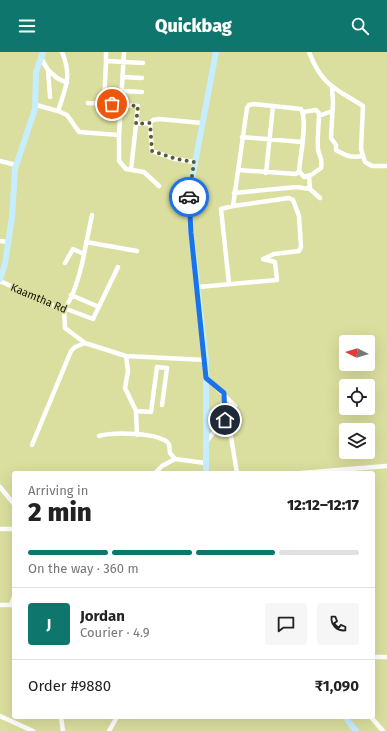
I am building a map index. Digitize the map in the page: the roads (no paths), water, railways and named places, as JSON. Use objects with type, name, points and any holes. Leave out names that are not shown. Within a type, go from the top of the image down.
[{"type":"street","points":[[58,111],[67,83],[67,64],[62,52]]},
{"type":"street","points":[[104,104],[106,52]]},
{"type":"street","points":[[124,52],[118,135],[119,161],[122,166],[131,170],[144,172],[159,186]]},
{"type":"street","points":[[206,471],[206,360],[191,233],[189,195],[194,162],[216,52]]},
{"type":"street","points":[[309,52],[322,78],[332,88],[363,106],[362,156],[369,164],[387,166]]},
{"type":"street","points":[[43,54],[48,70],[50,97]]},
{"type":"street","points":[[0,280],[3,255],[8,242],[16,165],[36,105],[36,72],[43,54]]},
{"type":"street","points":[[106,61],[143,63]]},
{"type":"street","points":[[48,70],[56,78],[67,83]]},
{"type":"street","points":[[123,77],[142,78]]},
{"type":"street","points":[[332,88],[331,138],[336,145],[336,150],[345,156],[352,158],[362,156]]},
{"type":"street","points":[[122,91],[142,92]]},
{"type":"street","points":[[88,102],[138,106],[131,170]]},
{"type":"street","points":[[36,105],[67,115],[79,132],[118,135]]},
{"type":"street","points":[[232,206],[242,137],[247,108],[249,105],[301,109],[303,112],[316,110],[319,116],[318,150],[322,158],[321,168],[309,176],[304,177],[299,171],[303,112]]},
{"type":"street","points":[[266,173],[273,106]]},
{"type":"street","points":[[319,116],[332,111]]},
{"type":"street","points":[[136,124],[150,123],[153,120],[159,119],[202,123]]},
{"type":"street","points":[[150,123],[152,151],[176,159],[194,162]]},
{"type":"street","points":[[242,137],[302,142]]},
{"type":"street","points":[[0,161],[16,165]]},
{"type":"street","points":[[238,170],[296,174],[299,171]]},
{"type":"street","points":[[309,176],[310,189]]},
{"type":"street","points":[[234,193],[297,187],[310,189],[320,198]]},
{"type":"street","points":[[198,287],[277,280],[275,262],[263,259],[274,254],[299,252],[301,247],[299,216],[293,200],[289,198],[224,208],[221,214],[228,284]]},
{"type":"street","points":[[92,215],[82,265],[71,295],[64,308],[65,328],[85,343],[126,356],[206,360]]},
{"type":"street","points":[[0,241],[8,242]]},
{"type":"street","points":[[86,242],[137,251]]},
{"type":"street","points":[[66,263],[73,249],[84,254]]},
{"type":"street","points":[[71,295],[99,307],[118,267]]},
{"type":"street","name":"Kaamtha Rd","points":[[0,280],[61,309],[64,308],[93,318],[99,307]]},
{"type":"street","points":[[32,445],[71,351],[75,346],[85,343]]},
{"type":"street","points":[[126,356],[128,371],[125,388],[136,411],[137,435]]},
{"type":"street","points":[[136,411],[151,412],[158,358]]},
{"type":"street","points":[[157,367],[167,368],[162,405]]},
{"type":"street","points":[[205,442],[225,420],[235,406],[224,393],[206,378]]},
{"type":"street","points":[[224,393],[225,420],[229,425],[237,471]]},
{"type":"street","points":[[99,436],[137,435],[164,438],[169,444],[170,453],[175,459]]},
{"type":"street","points":[[157,471],[162,466],[175,459],[205,462]]},
{"type":"street","points":[[325,471],[387,466]]},
{"type":"street","points":[[0,487],[12,502]]},
{"type":"street","points":[[0,529],[12,529]]},
{"type":"street","points":[[0,605],[11,605],[12,602]]},
{"type":"street","points":[[375,657],[387,657]]},
{"type":"street","points":[[0,716],[33,731]]},
{"type":"street","points":[[60,719],[63,731]]},
{"type":"street","points":[[108,731],[116,719]]},
{"type":"street","points":[[347,719],[356,731]]},
{"type":"street","points":[[372,719],[382,731]]}]
